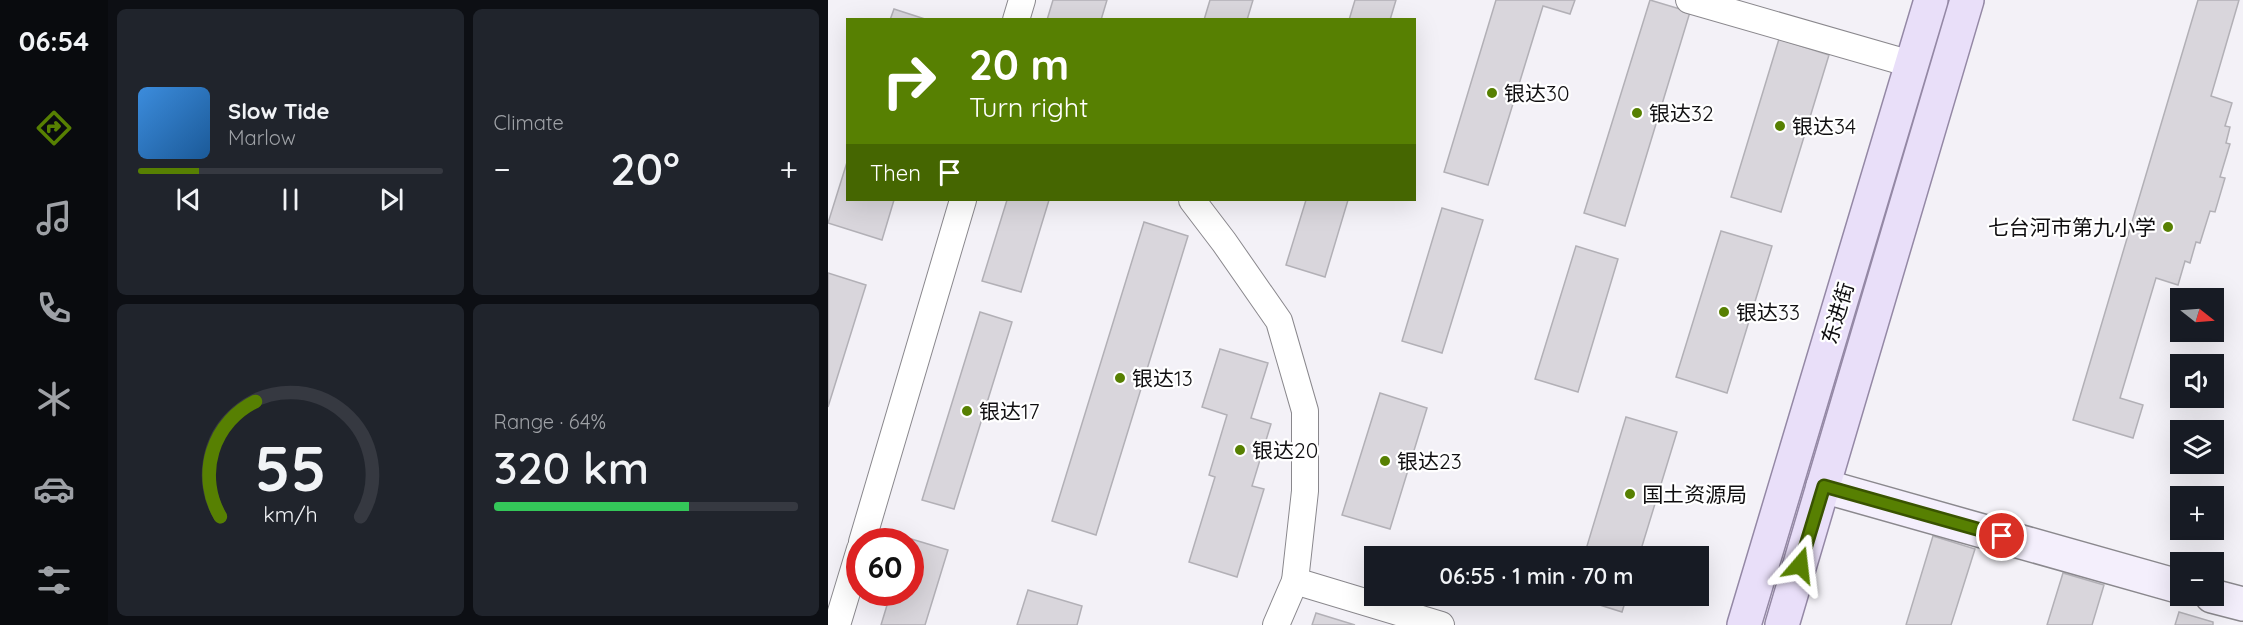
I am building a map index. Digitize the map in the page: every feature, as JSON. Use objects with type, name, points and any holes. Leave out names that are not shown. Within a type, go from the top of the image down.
[{"type":"main road","name":"东进街","points":[[1744,625],[1930,0]]},
{"type":"main road","name":"东进街","points":[[1782,625],[1967,0]]},
{"type":"street","points":[[1017,18],[1022,0]]},
{"type":"street","points":[[1689,0],[1911,64]]},
{"type":"street","points":[[866,528],[963,201]]},
{"type":"street","points":[[1192,201],[1224,242],[1278,321],[1305,411],[1305,491],[1295,581],[1276,625]]},
{"type":"street","points":[[1824,486],[2170,584]]},
{"type":"street","points":[[1295,581],[1441,625]]},
{"type":"street","points":[[837,625],[846,595]]},
{"type":"street","points":[[2224,599],[2243,604]]},
{"type":"building","points":[[1053,0],[1107,0],[1102,18],[1048,18]]},
{"type":"building","points":[[1210,0],[1253,0],[1248,18],[1205,18]]},
{"type":"building","points":[[1355,0],[1396,0],[1391,18],[1350,18]]},
{"type":"building","name":"银达30","points":[[1496,0],[1575,0],[1570,14],[1543,6],[1488,185],[1444,172]]},
{"type":"building","name":"银达32","points":[[1650,0],[1690,12],[1625,226],[1584,213]]},
{"type":"building","name":"七台河市第九小学","points":[[2198,0],[2239,0],[2211,96],[2232,103],[2225,126],[2230,127],[2226,143],[2230,144],[2220,177],[2225,178],[2215,212],[2210,211],[2200,243],[2196,242],[2190,263],[2185,261],[2178,285],[2156,278],[2120,398],[2143,405],[2133,438],[2073,420]]},
{"type":"building","points":[[894,9],[922,18],[891,18]]},
{"type":"building","name":"银达34","points":[[1779,39],[1829,55],[1781,212],[1731,197]]},
{"type":"building","points":[[846,165],[846,201],[894,201],[882,240],[828,223]]},
{"type":"building","points":[[1007,201],[1049,201],[1021,292],[982,281]]},
{"type":"building","points":[[1306,201],[1348,201],[1325,277],[1286,265]]},
{"type":"building","points":[[1442,208],[1483,220],[1442,353],[1402,341]]},
{"type":"building","name":"银达13","points":[[1144,222],[1188,236],[1096,535],[1052,521]]},
{"type":"building","name":"银达33","points":[[1721,231],[1772,246],[1727,393],[1676,377]]},
{"type":"building","points":[[1576,246],[1618,259],[1578,392],[1535,379]]},
{"type":"building","points":[[828,273],[866,285],[828,407]]},
{"type":"building","name":"银达17","points":[[980,312],[1012,322],[954,509],[922,500]]},
{"type":"building","name":"银达20","points":[[1220,349],[1268,363],[1251,418],[1271,424],[1252,486],[1264,489],[1237,577],[1189,562],[1215,477],[1209,475],[1227,415],[1202,407]]},
{"type":"building","name":"银达23","points":[[1380,393],[1427,408],[1390,529],[1342,515]]},
{"type":"building","name":"国土资源局","points":[[1626,417],[1677,432],[1642,546],[1587,546]]},
{"type":"building","points":[[1933,536],[1975,549],[1951,625],[1906,625]]},
{"type":"building","points":[[924,543],[948,550],[925,625],[881,625],[887,606],[924,606]]},
{"type":"building","points":[[2063,573],[2104,585],[2092,625],[2047,625]]},
{"type":"building","points":[[1028,590],[1082,606],[1077,625],[1017,625]]},
{"type":"building","points":[[1603,606],[1624,606],[1622,612]]},
{"type":"building","points":[[2179,612],[2213,622],[2213,625],[2175,625]]},
{"type":"building","points":[[1316,613],[1355,625],[1312,625]]},
{"type":"place","name":"银达30","points":[[1492,93]]},
{"type":"place","name":"银达32","points":[[1637,113]]},
{"type":"place","name":"银达34","points":[[1780,126]]},
{"type":"place","name":"七台河市第九小学","points":[[2168,227]]},
{"type":"place","name":"银达33","points":[[1724,312]]},
{"type":"place","name":"银达13","points":[[1120,378]]},
{"type":"place","name":"银达17","points":[[967,411]]},
{"type":"place","name":"银达20","points":[[1240,450]]},
{"type":"place","name":"银达23","points":[[1385,461]]},
{"type":"place","name":"国土资源局","points":[[1630,494]]},
{"type":"route","points":[[1800,565],[1824,486],[2002,536]]}]
